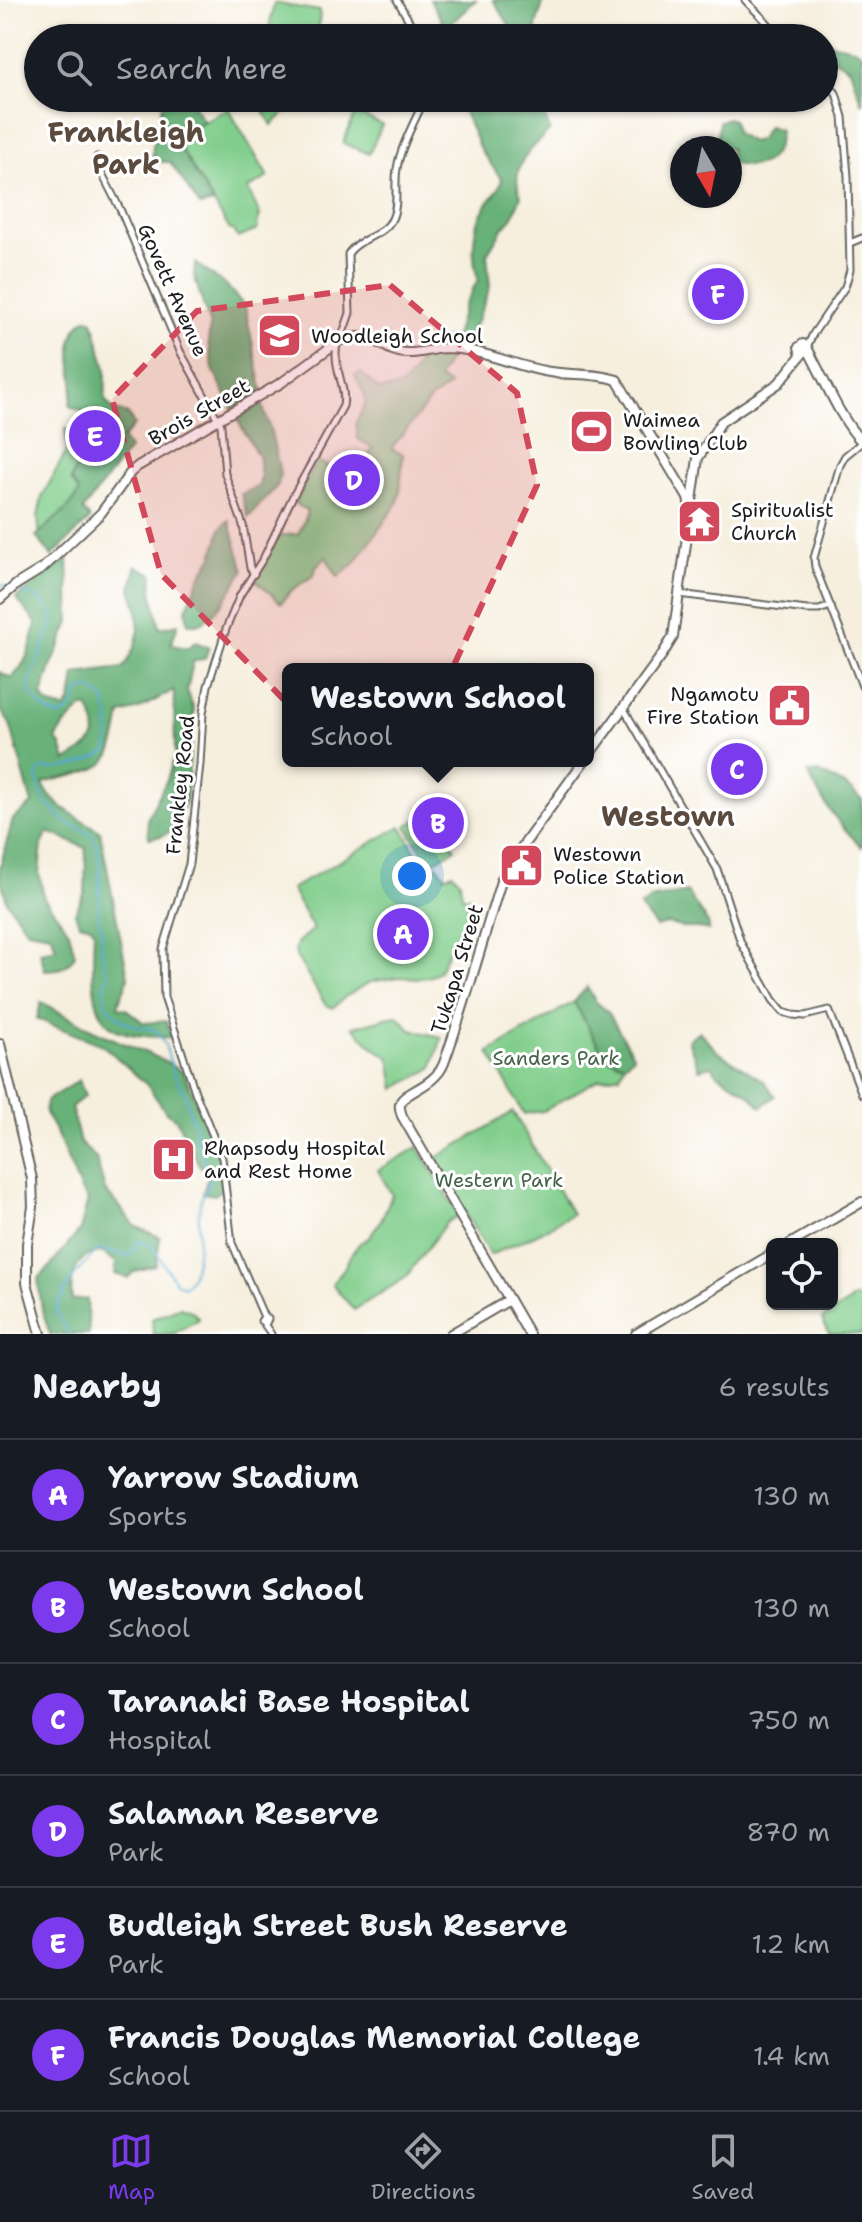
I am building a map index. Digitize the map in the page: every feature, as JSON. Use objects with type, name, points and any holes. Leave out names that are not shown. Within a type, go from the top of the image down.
[{"type":"main road","points":[[339,342],[370,337],[394,350],[407,353],[440,348],[458,349],[544,371],[614,379],[621,384],[680,484],[687,486],[690,492]]},
{"type":"main road","name":"Brois Street","points":[[0,599],[43,568],[101,513],[134,469],[291,377],[339,342]]},
{"type":"main road","points":[[594,748],[674,632],[690,492],[698,458],[721,422],[773,388],[803,348],[862,442]]},
{"type":"main road","name":"Tukapa Street","points":[[509,1300],[402,1116],[400,1103],[404,1097],[434,1079],[441,1069],[466,999],[503,875],[580,767]]},
{"type":"main road","points":[[0,1044],[32,1179],[27,1283],[41,1334]]},
{"type":"main road","points":[[800,1238],[862,1202]]},
{"type":"main road","points":[[636,1334],[766,1258]]},
{"type":"main road","points":[[451,1334],[509,1300],[529,1334]]},
{"type":"street","points":[[397,0],[411,24]]},
{"type":"street","points":[[745,0],[767,24]]},
{"type":"street","points":[[803,348],[845,287],[850,270],[848,176],[843,117],[838,100]]},
{"type":"street","name":"Frankley Road","points":[[270,1333],[232,1243],[220,1151],[195,1092],[164,997],[163,949],[190,855],[206,695],[240,595],[343,406],[344,396],[335,361],[350,313],[348,254],[356,245],[392,221],[397,165],[419,112]]},
{"type":"street","name":"Govett Avenue","points":[[97,157],[97,164],[113,193],[177,345],[219,419],[225,474],[243,525],[250,568],[254,574]]},
{"type":"street","points":[[850,243],[862,238]]},
{"type":"street","points":[[862,442],[842,460],[815,553],[815,567],[862,686]]},
{"type":"street","points":[[679,594],[807,610],[831,606]]},
{"type":"street","points":[[623,708],[717,869],[741,943],[773,1000],[783,1012],[793,1015],[805,1016],[829,1010],[862,1094]]},
{"type":"highlighted area","points":[[390,285],[517,393],[537,485],[443,689],[293,709],[161,574],[112,399],[197,311]]},
{"type":"green space","points":[[430,0],[476,0],[450,24],[444,24]]},
{"type":"green space","points":[[493,0],[544,0],[537,24],[509,24]]},
{"type":"green space","points":[[274,3],[320,11],[319,24],[270,24]]},
{"type":"green space","points":[[838,45],[862,53],[862,104],[850,69],[838,61]]},
{"type":"green space","points":[[161,112],[198,112],[204,121],[175,139],[213,203],[200,206],[170,162],[152,162]]},
{"type":"green space","points":[[221,112],[230,112],[268,177],[248,189],[260,215],[257,230],[238,238],[234,230],[230,230],[175,139]]},
{"type":"green space","points":[[264,112],[286,112],[272,125]]},
{"type":"green space","points":[[464,112],[543,112],[550,130],[519,167],[517,176],[521,196],[513,217],[487,254],[490,287],[477,321],[462,345],[437,346],[436,340],[455,336],[464,306],[478,280],[473,252],[475,233],[480,216],[502,180],[480,149]]},
{"type":"green space","points":[[357,113],[382,125],[369,154],[343,143]]},
{"type":"green space","points":[[727,118],[733,120],[736,133],[741,136],[717,136],[719,122]]},
{"type":"green space","points":[[768,126],[780,130],[771,157],[759,165],[742,165],[742,137],[751,142],[760,139]]},
{"type":"green space","points":[[195,263],[226,285],[245,307],[262,389],[262,404],[280,473],[278,485],[248,518],[241,494],[259,486],[258,456],[213,369],[208,342],[210,326],[194,276]]},
{"type":"green space","points":[[88,318],[93,321],[106,369],[105,400],[113,410],[128,414],[134,425],[122,439],[129,449],[83,510],[90,519],[52,556],[40,539],[38,517],[42,497],[67,450],[65,429],[78,433],[85,413],[70,406],[73,382],[71,345],[75,330]]},
{"type":"green space","points":[[88,318],[93,321],[106,369],[105,400],[113,410],[128,414],[134,425],[122,439],[129,449],[83,510],[90,519],[52,556],[36,536],[70,506],[79,492],[71,480],[78,463],[106,442],[110,434],[101,424],[82,422],[84,412],[70,406],[72,337],[80,323]]},
{"type":"green space","points":[[453,352],[438,378],[450,386],[431,399],[391,449],[403,454],[397,504],[354,564],[338,577],[326,557],[316,567],[314,575],[292,590],[281,603],[255,579],[277,536],[298,534],[307,511],[295,503],[316,461],[335,469],[349,470],[360,464],[373,448],[358,439],[356,422],[365,405],[365,396],[355,375],[361,373],[379,390],[395,388],[409,378],[420,355]]},
{"type":"green space","points":[[229,520],[244,570],[212,615],[196,624],[188,623],[186,609],[213,556],[221,528]]},
{"type":"green space","points":[[68,558],[70,622],[42,696],[47,704],[65,709],[71,701],[75,674],[123,668],[127,663],[139,630],[137,607],[131,589],[136,566],[153,574],[152,591],[160,628],[178,624],[171,645],[188,648],[195,642],[209,647],[205,658],[193,662],[187,691],[194,710],[186,802],[171,831],[149,838],[147,819],[167,780],[175,754],[174,690],[139,709],[121,714],[114,746],[99,767],[43,783],[59,805],[100,831],[128,977],[118,1007],[126,1009],[144,1023],[166,1021],[173,1038],[117,1030],[107,1023],[101,1013],[94,986],[94,931],[91,926],[79,923],[75,913],[85,892],[86,848],[48,832],[42,845],[39,872],[44,898],[69,931],[75,955],[69,963],[59,969],[45,970],[40,952],[56,948],[51,934],[27,930],[7,902],[0,867],[13,819],[32,804],[10,724],[0,709],[0,672],[11,678],[22,666],[36,623],[16,598]],"holes":[[[83,707],[88,707],[95,726],[94,738],[87,747],[66,761],[56,739],[66,724]]]},
{"type":"green space","points":[[818,772],[845,785],[862,800],[862,847],[839,822],[808,773]]},
{"type":"green space","points":[[422,817],[439,822],[455,849],[430,864],[406,826]]},
{"type":"green space","points":[[401,826],[426,870],[437,865],[445,876],[453,873],[460,881],[462,896],[471,896],[458,949],[449,950],[439,971],[431,976],[370,982],[333,1008],[325,1004],[296,956],[298,942],[313,929],[291,889]]},
{"type":"green space","points":[[687,892],[709,925],[709,930],[670,924],[656,927],[640,907],[651,899]]},
{"type":"green space","points":[[587,987],[596,1002],[608,1012],[633,1055],[624,1064],[605,1057],[574,1002]]},
{"type":"green space","points":[[41,1002],[184,1073],[222,1159],[224,1188],[215,1195],[203,1193],[209,1173],[199,1165],[176,1119],[166,1112],[147,1085],[102,1045],[37,1019]]},
{"type":"green space","name":"Sanders Park","points":[[574,1002],[605,1057],[624,1064],[620,1075],[599,1079],[543,1111],[524,1114],[489,1052]]},
{"type":"green space","points":[[398,1015],[411,1030],[442,1037],[432,1068],[395,1089],[390,1058],[373,1047],[353,1027]]},
{"type":"green space","points":[[699,1031],[717,1051],[764,1081],[775,1096],[762,1107],[749,1094],[716,1073],[713,1066],[699,1069],[688,1040]]},
{"type":"green space","points":[[79,1080],[85,1096],[71,1107],[80,1143],[96,1158],[105,1190],[135,1226],[160,1237],[156,1266],[135,1271],[127,1278],[115,1274],[116,1262],[101,1252],[83,1259],[74,1275],[71,1294],[72,1300],[87,1299],[89,1334],[50,1334],[42,1310],[38,1279],[80,1230],[88,1200],[45,1113],[46,1101]]},
{"type":"green space","name":"Western Park","points":[[513,1112],[572,1214],[490,1255],[433,1160]]},
{"type":"green space","points":[[418,1147],[459,1215],[446,1223],[405,1278],[354,1310],[332,1284],[351,1254],[370,1237],[392,1195],[378,1170]]},
{"type":"green space","points":[[855,1298],[862,1303],[862,1334],[829,1334],[822,1319]]},
{"type":"green space","points":[[180,1307],[192,1311],[199,1319],[173,1334],[153,1334],[152,1319]]},
{"type":"waterway","points":[[0,584],[10,588]]},
{"type":"waterway","points":[[16,590],[44,603],[54,619],[28,686],[36,701],[60,717],[72,708],[79,692],[89,688],[104,698],[109,717],[108,750],[77,765],[43,768],[37,776],[47,804],[66,822],[92,835],[97,845],[102,955],[108,976],[104,986],[106,1005],[123,1021],[153,1029],[159,1034],[196,1125],[195,1139],[210,1180],[200,1204],[194,1270],[184,1286],[176,1283],[152,1246],[137,1241],[128,1256],[98,1249],[73,1278],[59,1303],[56,1312],[69,1334]]},
{"type":"place","name":"Francis Douglas Memorial College","points":[[718,294]]},
{"type":"place","name":"Woodleigh School","points":[[280,336]]},
{"type":"place","name":"Waimea Bowling Club","points":[[592,431]]},
{"type":"place","name":"Budleigh Street Bush Reserve","points":[[95,436]]},
{"type":"place","name":"Salaman Reserve","points":[[354,480]]},
{"type":"place","name":"Spiritualist Church","points":[[700,522]]},
{"type":"place","name":"Ngamotu Fire Station","points":[[790,706]]},
{"type":"place","name":"Taranaki Base Hospital","points":[[737,769]]},
{"type":"place","name":"Westown School","points":[[438,823]]},
{"type":"place","name":"Westown Police Station","points":[[522,866]]},
{"type":"place","name":"Yarrow Stadium","points":[[403,934]]},
{"type":"place","name":"Rhapsody Hospital and Rest Home","points":[[173,1159]]},
{"type":"district","name":"Frankleigh Park","points":[[126,148]]},
{"type":"district","name":"Westown","points":[[668,816]]}]
